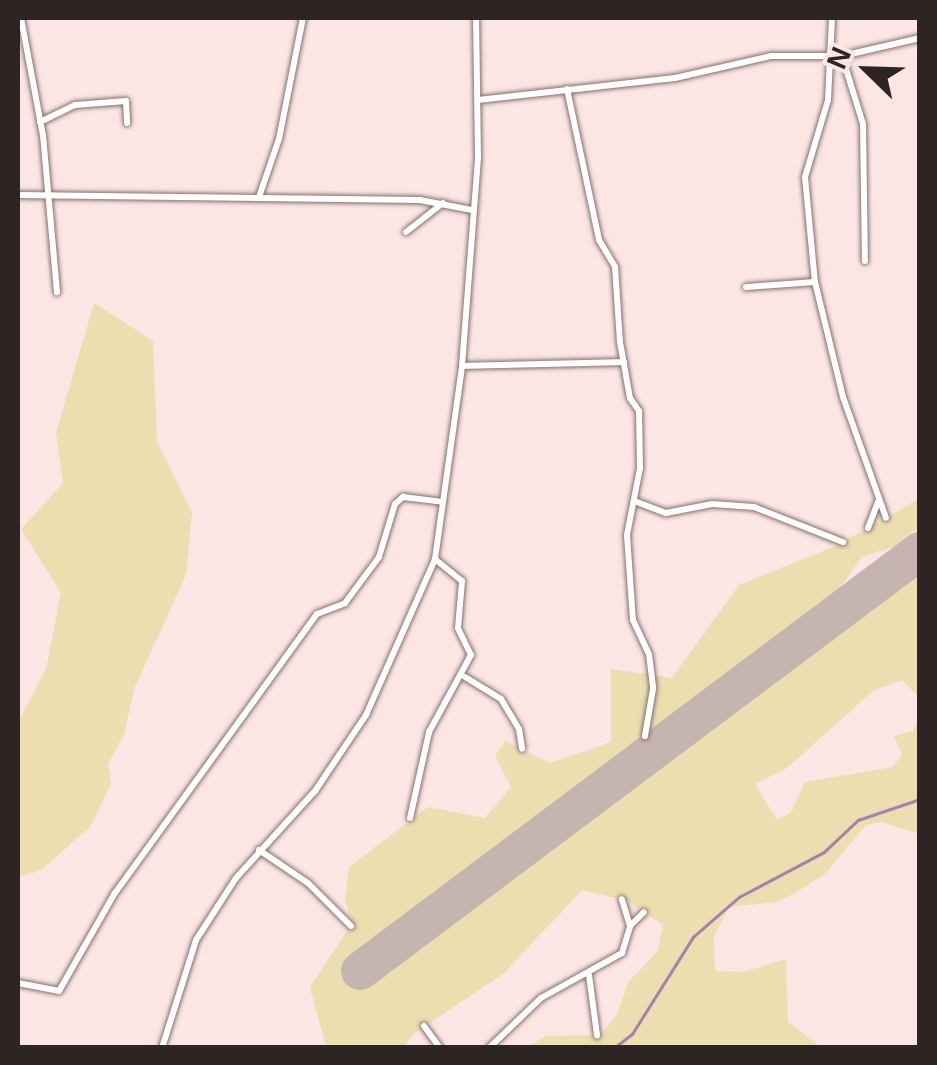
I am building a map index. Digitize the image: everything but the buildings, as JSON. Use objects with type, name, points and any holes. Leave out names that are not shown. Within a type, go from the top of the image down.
[{"type":"street","points":[[21,18],[40,122],[57,292]]},
{"type":"street","points":[[258,198],[280,139],[303,18]]},
{"type":"street","points":[[162,1048],[196,940],[259,850],[315,791],[366,715],[435,559],[462,366],[478,100],[476,18]]},
{"type":"street","points":[[832,18],[838,56],[863,124],[865,261]]},
{"type":"street","points":[[478,100],[675,78],[771,56],[838,56],[920,38]]},
{"type":"street","points":[[838,56],[824,124],[805,178],[815,282],[843,397],[886,518]]},
{"type":"street","points":[[567,89],[599,240],[615,266],[624,362],[630,398],[639,412],[637,502],[627,535],[629,590],[653,689],[646,736]]},
{"type":"street","points":[[40,122],[75,105],[126,101],[126,124]]},
{"type":"street","points":[[18,195],[443,203],[472,210]]},
{"type":"street","points":[[406,232],[443,203]]},
{"type":"street","points":[[746,287],[815,282]]},
{"type":"street","points":[[462,366],[624,362]]},
{"type":"street","points":[[18,983],[59,992],[137,862],[317,614],[345,603],[379,558],[394,504],[403,497],[441,502]]},
{"type":"street","points":[[637,502],[666,513],[712,504],[754,506],[843,542]]},
{"type":"street","points":[[868,528],[878,502]]},
{"type":"street","points":[[410,818],[430,732],[465,677],[471,656],[458,628],[462,581],[435,559]]},
{"type":"street","points":[[465,677],[501,699],[519,729],[522,749]]},
{"type":"street","points":[[259,850],[308,883],[351,926]]},
{"type":"street","points":[[622,900],[630,926]]},
{"type":"street","points":[[489,1048],[541,998],[589,975],[622,953],[630,926],[644,912]]},
{"type":"street","points":[[589,975],[596,1035]]},
{"type":"street","points":[[424,1026],[440,1048]]},
{"type":"shaded area","points":[[94,303],[153,341],[157,441],[192,513],[186,575],[134,689],[124,735],[108,764],[111,784],[90,827],[41,870],[18,877],[18,722],[46,669],[61,593],[21,529],[63,483],[56,433]]},
{"type":"shaded area","points":[[919,499],[919,527],[893,547],[862,557],[833,598],[352,960],[362,981],[404,953],[919,560],[919,697],[902,680],[874,690],[787,768],[755,784],[777,820],[791,812],[805,782],[893,767],[902,755],[894,736],[913,731],[919,719],[919,834],[882,822],[866,825],[825,874],[776,902],[729,907],[714,936],[715,971],[742,972],[786,959],[788,1022],[820,1047],[529,1047],[545,1036],[601,1035],[617,1014],[629,981],[658,951],[663,925],[628,901],[582,890],[503,974],[413,1034],[404,1047],[326,1047],[310,987],[353,922],[345,902],[349,867],[428,807],[485,818],[511,787],[495,756],[505,741],[550,763],[611,742],[611,669],[672,678],[739,585],[838,545]]},
{"type":"waterway","points":[[614,1048],[632,1034],[693,937],[739,897],[824,852],[858,820],[920,799]]},
{"type":"runway","points":[[360,971],[920,551]]}]
